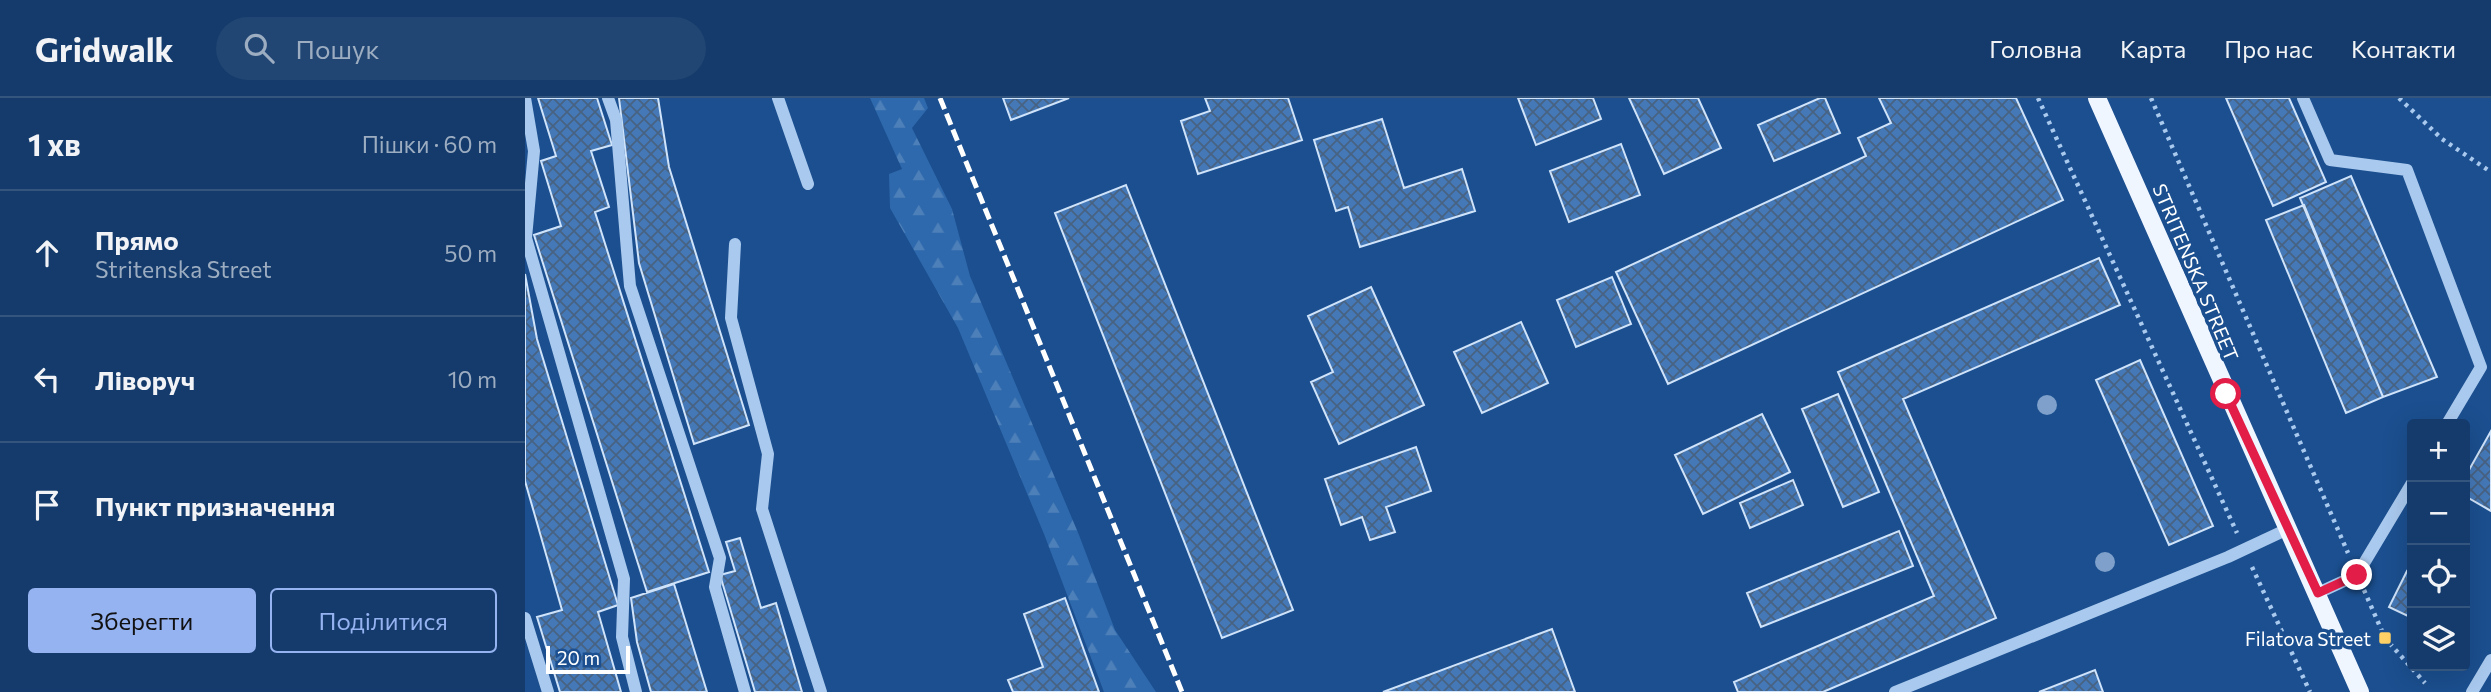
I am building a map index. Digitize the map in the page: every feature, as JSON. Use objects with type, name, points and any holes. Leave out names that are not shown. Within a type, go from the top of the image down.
[{"type":"main road","name":"STRITENSKA STREET","points":[[2097,98],[2360,692]]},
{"type":"street","points":[[525,98],[534,151],[526,238],[624,579],[622,637],[636,692]]},
{"type":"street","points":[[608,98],[616,120],[630,286],[720,558],[715,587],[745,692]]},
{"type":"street","points":[[778,98],[808,184]]},
{"type":"street","points":[[2303,98],[2330,160],[2407,170],[2481,368],[2450,419]]},
{"type":"street","points":[[735,244],[731,318],[768,454],[762,509],[821,692]]},
{"type":"street","points":[[2318,593],[2357,575],[2407,491]]},
{"type":"street","points":[[1895,692],[2244,550],[2288,529]]},
{"type":"street","points":[[525,618],[548,692]]},
{"type":"street","points":[[2472,692],[2491,660]]},
{"type":"path","points":[[2038,98],[2310,692]]},
{"type":"path","points":[[2151,98],[2385,638],[2425,683]]},
{"type":"path","points":[[2399,98],[2442,139],[2491,172]]},
{"type":"green space","points":[[870,98],[924,98],[928,108],[912,128],[952,209],[970,276],[1079,535],[1115,630],[1156,692],[1104,692],[1044,534],[958,328],[890,208],[889,174],[902,169]]},
{"type":"building","points":[[538,98],[597,98],[612,145],[591,151],[609,207],[595,212],[709,572],[647,592],[534,235],[561,226],[541,161],[556,156]]},
{"type":"building","points":[[619,98],[658,98],[669,167],[749,425],[694,444],[639,263]]},
{"type":"building","points":[[1003,98],[1069,98],[1011,120]]},
{"type":"building","points":[[1205,98],[1288,98],[1302,140],[1198,174],[1181,121],[1210,111]]},
{"type":"building","points":[[1518,98],[1593,98],[1601,119],[1536,145]]},
{"type":"building","points":[[1629,98],[1698,98],[1721,148],[1664,174]]},
{"type":"building","points":[[1825,98],[1840,133],[1774,161],[1758,125]]},
{"type":"building","points":[[1879,98],[2016,98],[2063,200],[1668,384],[1616,272],[1866,156],[1858,138],[1891,123]]},
{"type":"building","points":[[2226,98],[2289,98],[2326,182],[2273,206]]},
{"type":"building","points":[[1382,119],[1404,188],[1462,169],[1475,211],[1360,247],[1348,207],[1336,211],[1314,140]]},
{"type":"building","points":[[1621,144],[1640,195],[1569,222],[1550,171]]},
{"type":"building","points":[[2351,176],[2437,377],[2383,397],[2300,198]]},
{"type":"building","points":[[1126,185],[1293,610],[1222,638],[1055,213]]},
{"type":"building","points":[[2304,205],[2383,397],[2346,413],[2266,220]]},
{"type":"building","points":[[2099,258],[2120,305],[1903,399],[1996,618],[1823,692],[1738,692],[1734,682],[1934,596],[1838,372]]},
{"type":"building","points":[[525,274],[537,339],[618,605],[598,612],[621,692],[560,692],[537,617],[562,610],[525,481]]},
{"type":"building","points":[[1612,277],[1631,324],[1576,347],[1557,300]]},
{"type":"building","points":[[1371,287],[1424,405],[1339,444],[1311,382],[1333,372],[1308,316]]},
{"type":"building","points":[[1521,322],[1548,383],[1482,413],[1454,352]]},
{"type":"building","points":[[2140,360],[2213,526],[2169,545],[2096,380]]},
{"type":"building","points":[[1838,394],[1879,492],[1843,507],[1802,409]]},
{"type":"building","points":[[1762,414],[1790,472],[1703,514],[1675,455]]},
{"type":"building","points":[[2491,431],[2491,511],[2470,499],[2470,468]]},
{"type":"building","points":[[1416,447],[1431,491],[1386,507],[1395,532],[1370,540],[1362,517],[1341,525],[1325,479]]},
{"type":"building","points":[[1793,480],[1803,505],[1750,528],[1740,503]]},
{"type":"building","points":[[1899,531],[1913,566],[1761,627],[1747,593]]},
{"type":"building","points":[[740,538],[761,608],[776,603],[802,692],[755,692],[720,575],[735,571],[726,542]]},
{"type":"building","points":[[2407,571],[2407,616],[2389,607]]},
{"type":"building","points":[[674,584],[707,692],[651,692],[637,642],[631,598]]},
{"type":"building","points":[[1065,598],[1099,692],[1013,692],[1008,680],[1043,667],[1024,614]]},
{"type":"building","points":[[1552,629],[1575,692],[1383,692]]},
{"type":"building","points":[[2095,670],[2103,692],[2039,692]]},
{"type":"railway","points":[[940,98],[1182,692]]},
{"type":"place","name":"Filatova Street","points":[[2385,638]]},
{"type":"route","points":[[2226,394],[2318,593],[2357,575]]}]
